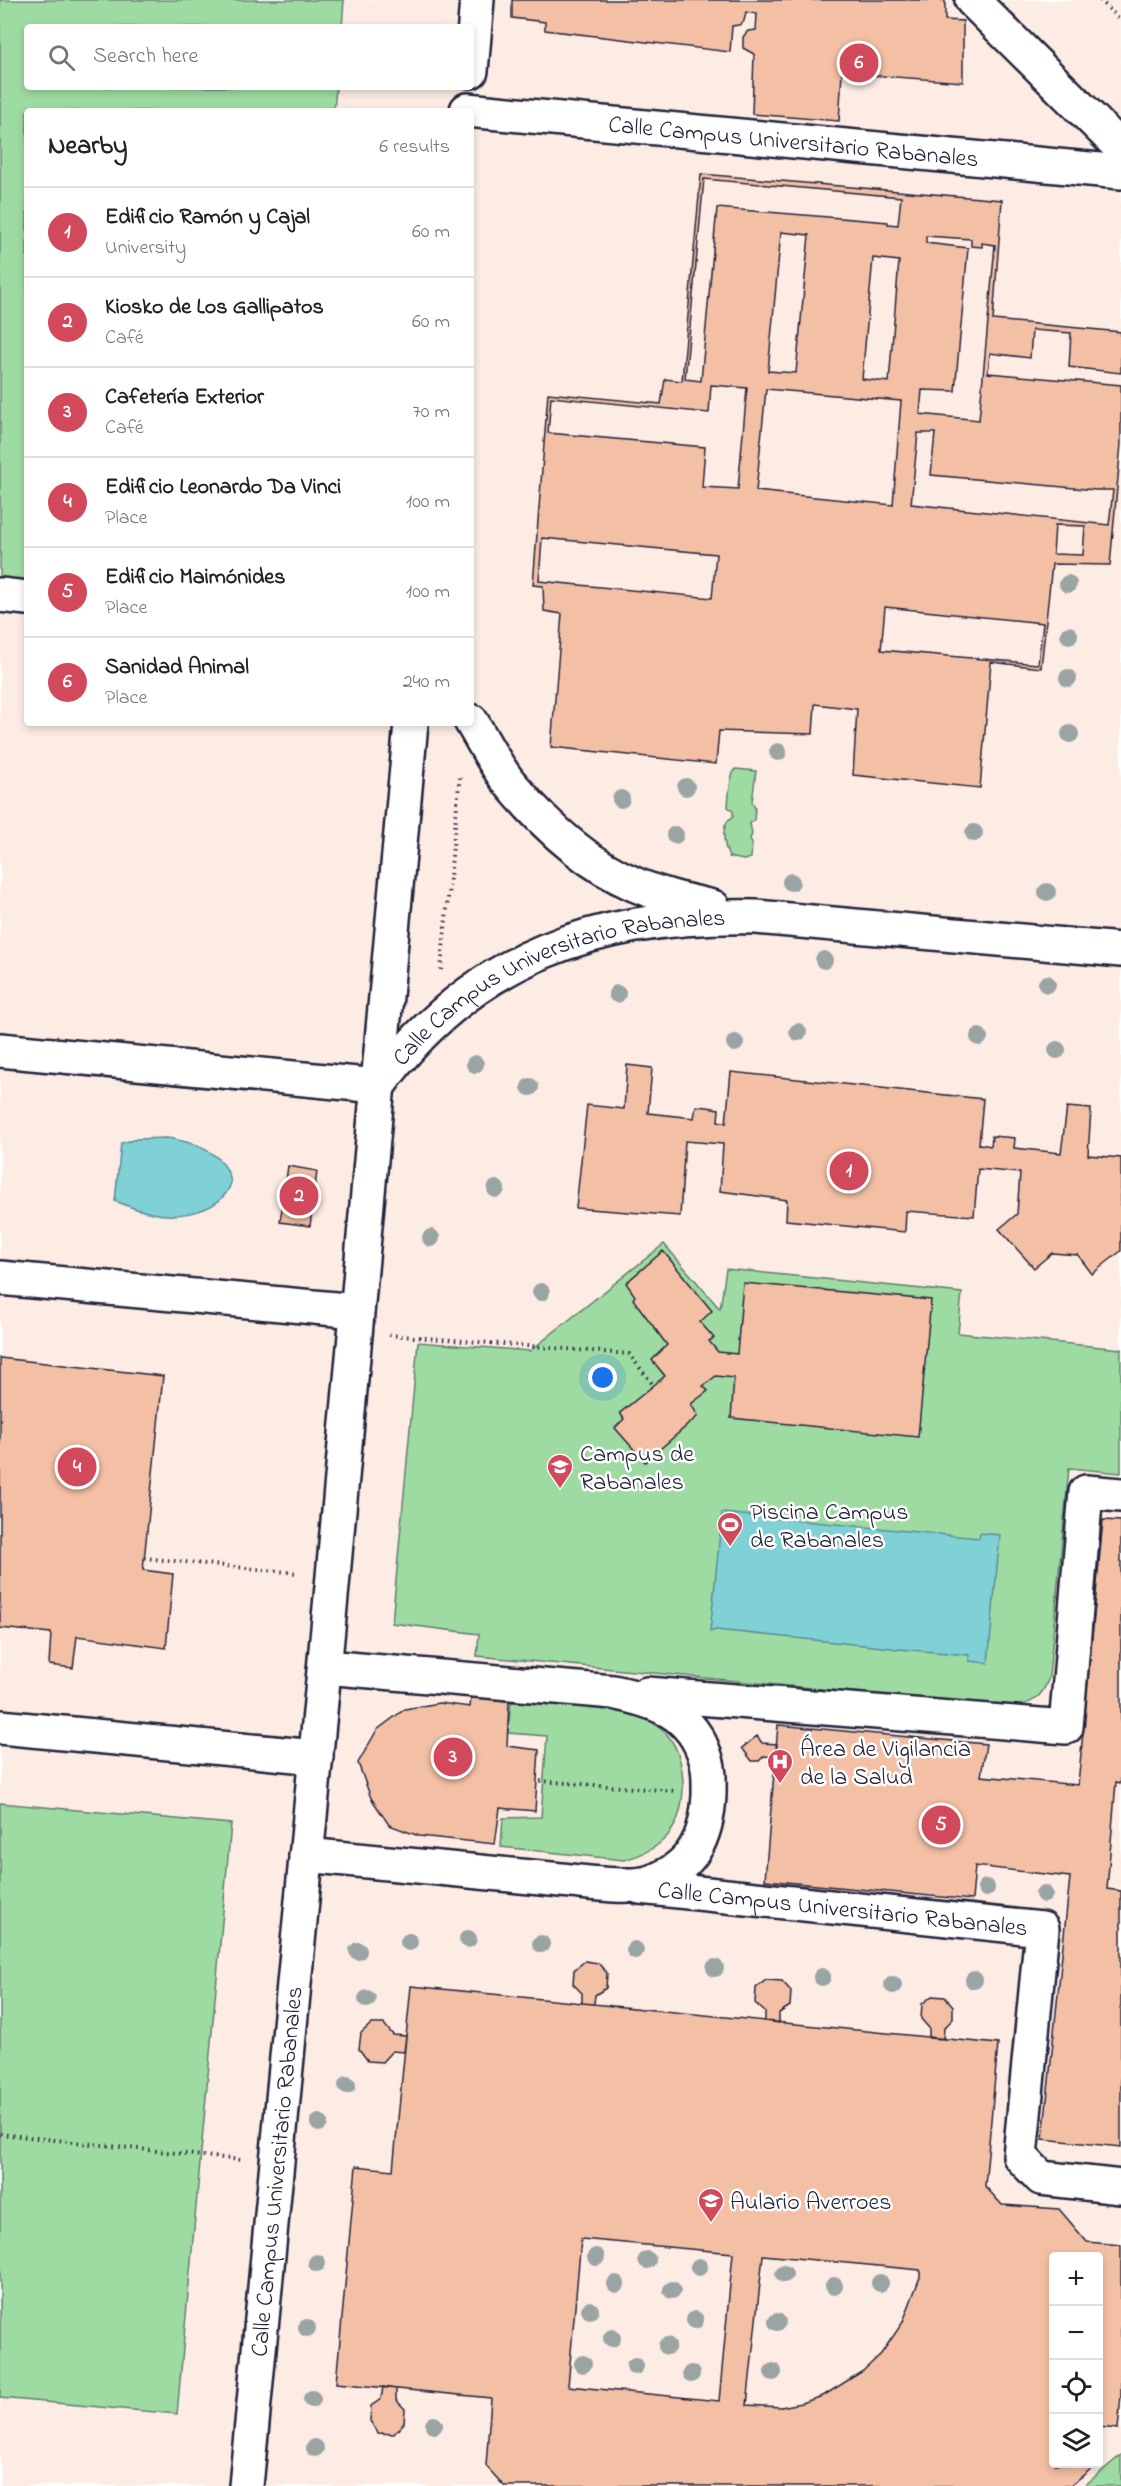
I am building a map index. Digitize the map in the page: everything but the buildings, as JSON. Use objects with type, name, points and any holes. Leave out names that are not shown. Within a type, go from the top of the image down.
[{"type":"street","points":[[474,36],[477,0]]},
{"type":"street","points":[[972,0],[1121,148]]},
{"type":"street","name":"Calle Campus Universitario Rabanales","points":[[467,108],[470,90]]},
{"type":"street","name":"Calle Campus Universitario Rabanales","points":[[474,112],[1121,172]]},
{"type":"street","points":[[0,595],[24,598]]},
{"type":"street","name":"Calle Campus Universitario Rabanales","points":[[474,725],[511,786],[559,834],[595,862],[631,883],[657,893],[756,917]]},
{"type":"street","name":"Calle Campus Universitario Rabanales","points":[[246,2486],[325,1667],[411,726]]},
{"type":"street","name":"Calle Campus Universitario Rabanales","points":[[378,1086],[398,1059],[445,1013],[490,979],[530,956],[594,933],[626,927],[711,916],[756,917],[1121,950]]},
{"type":"street","name":"Calle Campus Universitario Rabanales","points":[[0,1050],[378,1086]]},
{"type":"street","points":[[0,1278],[357,1322]]},
{"type":"street","name":"Calle Campus Universitario Rabanales","points":[[325,1667],[1066,1727],[1086,1492],[1121,1495]]},
{"type":"street","name":"Calle Campus Universitario Rabanales","points":[[593,1883],[648,1883],[670,1874],[689,1858],[707,1824],[710,1769],[702,1745],[692,1728],[674,1712],[646,1698],[613,1692]]},
{"type":"street","points":[[0,1727],[316,1757]]},
{"type":"street","name":"Calle Campus Universitario Rabanales","points":[[306,1855],[1042,1929],[1020,2156],[1041,2178],[1121,2187]]},
{"type":"path","points":[[1100,0],[1121,21]]},
{"type":"path","points":[[441,974],[460,767]]},
{"type":"path","points":[[357,1322],[629,1354],[654,1386]]},
{"type":"path","points":[[144,1558],[333,1576]]},
{"type":"path","points":[[540,1781],[709,1796]]},
{"type":"path","points":[[0,2134],[218,2158]]},
{"type":"shaded area","name":"Campus de Rabanales","points":[[0,0],[1121,0],[1121,2486],[0,2486]]},
{"type":"green space","points":[[0,0],[344,0],[342,24],[24,24],[24,90],[336,90],[334,108],[24,108],[24,595],[0,593]]},
{"type":"green space","points":[[735,769],[756,771],[752,802],[755,808],[754,820],[750,823],[751,858],[744,860],[729,857],[724,841],[724,829],[733,817],[733,811],[728,807],[730,782]]},
{"type":"green space","name":"Piscina Campus de Rabanales","points":[[664,1244],[720,1309],[726,1269],[962,1293],[958,1333],[1121,1349],[1121,1473],[1069,1468],[1049,1677],[1043,1691],[1035,1700],[1024,1705],[1009,1707],[477,1656],[479,1634],[392,1623],[418,1342],[530,1351]]},
{"type":"green space","points":[[511,1702],[624,1709],[641,1716],[661,1729],[675,1748],[680,1760],[683,1779],[680,1813],[669,1834],[651,1850],[624,1860],[501,1847],[503,1818],[541,1817],[547,1736],[508,1733]]},
{"type":"green space","points":[[0,1803],[231,1824],[177,2414],[0,2398]]},
{"type":"green space","points":[[1121,2455],[1121,2486],[1084,2486]]},
{"type":"water","points":[[167,1138],[187,1142],[207,1150],[223,1163],[231,1183],[226,1193],[209,1207],[174,1215],[147,1212],[115,1201],[121,1143],[137,1139]]},
{"type":"water","points":[[722,1513],[979,1538],[980,1533],[1000,1535],[988,1663],[969,1661],[969,1655],[897,1650],[716,1630],[710,1632]]},
{"type":"place","name":"Sanidad Animal","points":[[859,63]]},
{"type":"place","name":"Edificio Ramón y Cajal","points":[[849,1171]]},
{"type":"place","name":"Kiosko de Los Gallipatos","points":[[299,1196]]},
{"type":"place","name":"Edificio Leonardo Da Vinci","points":[[77,1467]]},
{"type":"place","name":"Campus de Rabanales","points":[[560,1490]]},
{"type":"place","name":"Piscina Campus de Rabanales","points":[[730,1548]]},
{"type":"place","name":"Cafetería Exterior","points":[[453,1757]]},
{"type":"place","name":"Área de Vigilancia de la Salud","points":[[780,1785]]},
{"type":"place","name":"Edificio Maimónides","points":[[941,1825]]},
{"type":"place","name":"Aulario Averroes","points":[[711,2224]]}]
